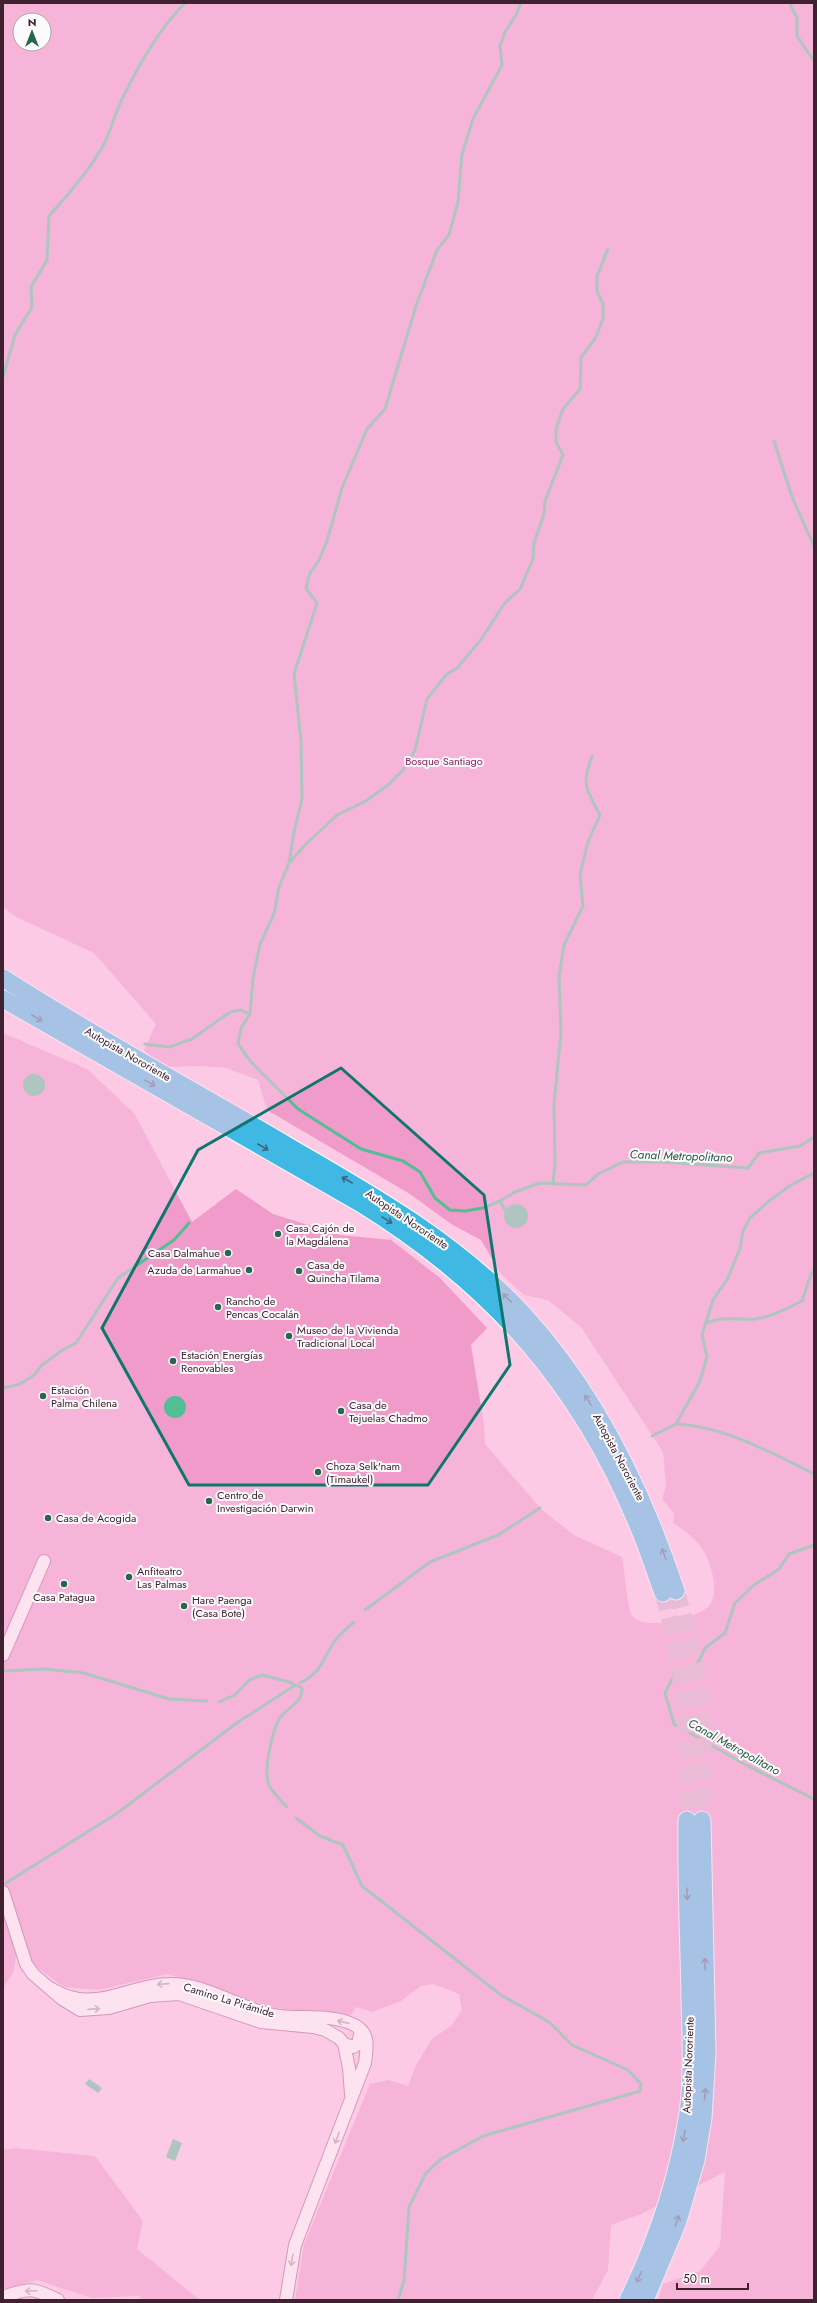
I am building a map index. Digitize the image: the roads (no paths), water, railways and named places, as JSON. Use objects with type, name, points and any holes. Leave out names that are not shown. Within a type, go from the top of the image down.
[{"type":"highway","name":"Autopista Nororiente","points":[[3,978],[75,1024],[402,1213],[455,1251],[490,1282],[523,1314],[550,1347],[576,1382],[604,1426],[626,1466],[647,1511],[670,1592],[628,1503],[580,1414],[534,1349],[471,1283],[410,1235],[360,1203],[3,999]]},
{"type":"highway","name":"Autopista Nororiente","points":[[628,2300],[677,2224],[696,2160],[704,2104],[707,2052],[694,1856],[695,1820]]},
{"type":"highway","name":"Autopista Nororiente","points":[[645,2300],[657,2256]]},
{"type":"street","points":[[3,1655],[44,1561]]},
{"type":"street","name":"Camino La Pirámide","points":[[3,1892],[26,1964],[32,1974],[62,2000],[80,2010],[109,2008],[150,1996],[179,1994],[261,2022],[313,2027],[325,2030],[339,2038],[344,2044]]},
{"type":"street","name":"Camino La Pirámide","points":[[48,1987],[70,1997],[85,2000],[154,1985],[184,1985],[266,2014],[334,2020],[346,2022],[361,2029]]},
{"type":"street","points":[[344,2044],[353,2047],[358,2044],[361,2029]]},
{"type":"street","points":[[286,2300],[295,2245],[365,2063],[367,2048],[365,2036],[361,2029]]},
{"type":"street","points":[[344,2044],[349,2068],[351,2102]]},
{"type":"street","points":[[3,2297],[21,2291],[35,2290],[58,2300]]},
{"type":"waterway","points":[[3,377],[15,335],[32,307],[31,287],[47,260],[49,216],[78,182],[97,156],[103,146],[119,106],[148,52],[175,13],[185,3]]},
{"type":"waterway","points":[[250,1014],[253,978],[260,944],[274,914],[279,887],[289,863],[294,832],[302,799],[301,742],[294,674],[317,603],[306,588],[310,573],[319,560],[327,541],[342,488],[367,429],[385,409],[416,306],[437,250],[449,235],[458,202],[462,154],[473,119],[502,65],[500,46],[505,32],[516,15],[521,3]]},
{"type":"waterway","points":[[790,3],[797,18],[797,36],[814,61]]},
{"type":"waterway","points":[[290,862],[306,844],[337,815],[366,801],[389,784],[403,770],[415,750],[427,699],[447,674],[457,668],[480,641],[504,604],[520,589],[533,559],[534,543],[544,514],[545,501],[563,455],[556,442],[556,429],[563,409],[580,389],[581,357],[595,339],[603,319],[603,304],[597,291],[597,276],[608,249]]},
{"type":"waterway","points":[[774,441],[792,497],[814,546]]},
{"type":"waterway","points":[[553,1183],[555,1164],[554,1103],[561,1032],[559,976],[564,945],[583,906],[580,874],[588,842],[600,815],[588,793],[586,781],[592,756]]},
{"type":"waterway","name":"Canal Metropolitano","points":[[145,1044],[169,1047],[192,1039],[230,1012],[241,1010],[250,1014]]},
{"type":"waterway","name":"Canal Metropolitano","points":[[250,1014],[241,1028],[238,1044],[251,1062],[298,1109],[361,1149],[403,1161],[420,1172],[435,1198],[450,1210],[465,1211],[483,1208],[500,1201]]},
{"type":"waterway","name":"Canal Metropolitano","points":[[505,1210],[500,1201],[515,1192],[540,1183],[586,1185],[598,1174],[623,1162],[665,1162],[748,1168],[759,1153],[800,1146],[814,1137]]},
{"type":"waterway","points":[[652,1436],[676,1424],[700,1381],[707,1357],[702,1335],[713,1300],[728,1278],[740,1248],[743,1231],[750,1218],[770,1200],[791,1185],[814,1173]]},
{"type":"waterway","points":[[3,1388],[20,1384],[34,1375],[42,1365],[61,1351],[76,1343],[118,1278],[174,1240],[189,1223]]},
{"type":"waterway","points":[[706,1323],[724,1319],[761,1318],[802,1301],[811,1274],[814,1271]]},
{"type":"waterway","points":[[676,1424],[694,1426],[730,1435],[765,1449],[814,1474]]},
{"type":"waterway","points":[[365,1610],[430,1562],[498,1535],[540,1508]]},
{"type":"waterway","name":"Canal Metropolitano","points":[[697,1665],[705,1648],[725,1633],[735,1603],[754,1585],[779,1569],[789,1554],[814,1545]]},
{"type":"waterway","points":[[300,1683],[317,1670],[336,1639],[354,1622]]},
{"type":"waterway","points":[[4,1671],[44,1669],[84,1673],[169,1699],[207,1701]]},
{"type":"waterway","points":[[219,1702],[235,1695],[249,1680],[262,1675],[289,1682],[302,1688],[300,1698],[282,1715],[276,1725],[271,1742],[268,1762],[267,1779],[269,1785],[287,1807]]},
{"type":"waterway","name":"Canal Metropolitano","points":[[679,1676],[672,1679],[665,1693],[674,1724],[748,1766],[814,1799]]},
{"type":"waterway","points":[[6,1883],[116,1814],[238,1722],[294,1686]]},
{"type":"waterway","points":[[296,1818],[320,1836],[343,1845],[362,1886],[501,1995],[549,2022],[572,2045],[628,2070],[641,2084],[640,2091],[483,2136],[441,2159],[426,2173],[409,2207],[404,2281],[398,2300]]},
{"type":"tunnel","points":[[676,1591],[693,1654],[701,1703],[703,1732],[702,1820]]},
{"type":"tunnel","points":[[663,1593],[677,1650],[684,1705],[687,1761],[687,1820]]},
{"type":"place","name":"Casa Cajón de la Magdalena","points":[[278,1234]]},
{"type":"place","name":"Casa Dalmahue","points":[[228,1253]]},
{"type":"place","name":"Azuda de Larmahue","points":[[249,1270]]},
{"type":"place","name":"Casa de Quincha Tilama","points":[[299,1271]]},
{"type":"place","name":"Rancho de Pencas Cocalán","points":[[218,1307]]},
{"type":"place","name":"Museo de la Vivienda Tradicional Local","points":[[289,1336]]},
{"type":"place","name":"Estación Energías Renovables","points":[[173,1361]]},
{"type":"place","name":"Estación Palma Chilena","points":[[43,1396]]},
{"type":"place","name":"Casa de Tejuelas Chadmo","points":[[341,1411]]},
{"type":"place","name":"Choza Selk'nam (Timaukel)","points":[[318,1472]]},
{"type":"place","name":"Centro de Investigación Darwin","points":[[209,1501]]},
{"type":"place","name":"Casa de Acogida","points":[[48,1518]]},
{"type":"place","name":"Anfiteatro Las Palmas","points":[[129,1577]]},
{"type":"place","name":"Casa Patagua","points":[[64,1584]]},
{"type":"place","name":"Hare Paenga (Casa Bote)","points":[[184,1606]]},
{"type":"park label","name":"Bosque Santiago","points":[[444,761]]}]
